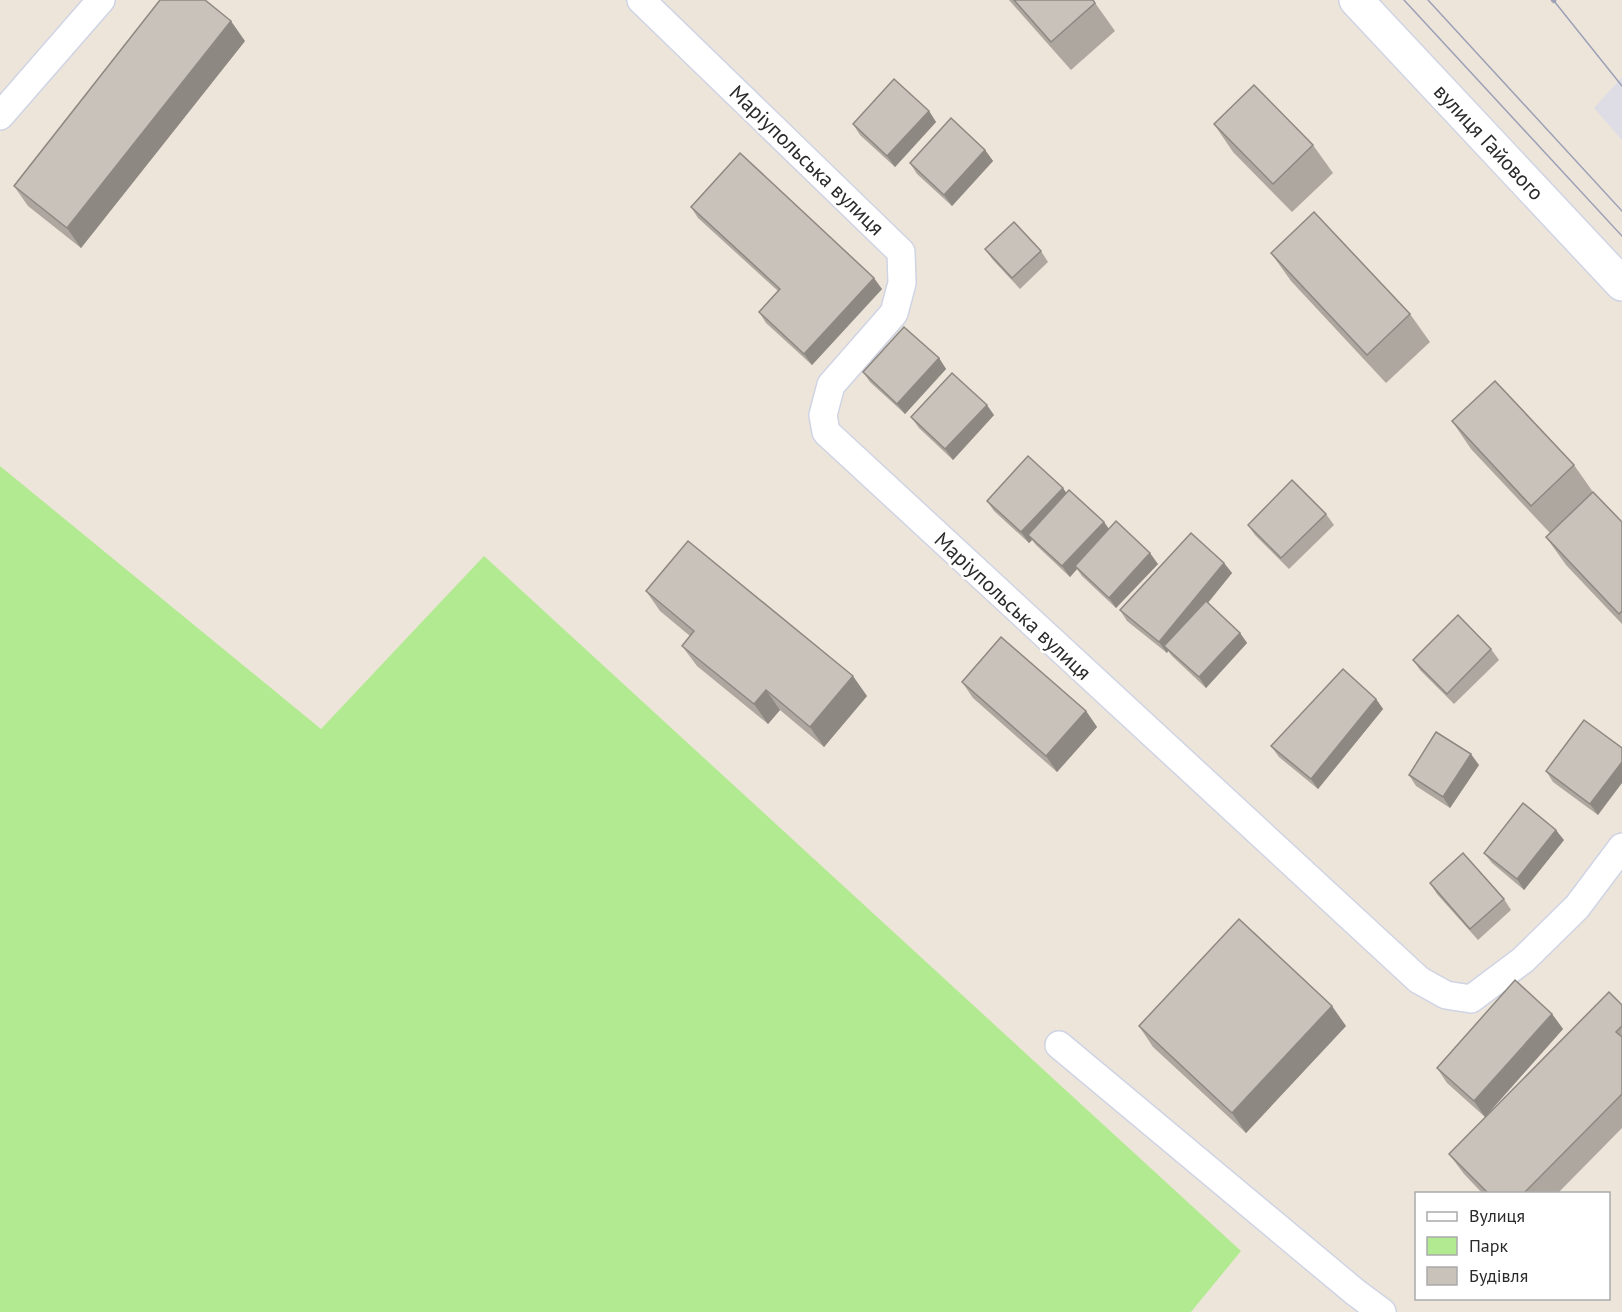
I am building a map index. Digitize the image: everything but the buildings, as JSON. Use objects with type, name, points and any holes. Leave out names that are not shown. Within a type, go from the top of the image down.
[{"type":"street","points":[[0,116],[101,0]]},
{"type":"street","name":"Маріупольська вулиця","points":[[641,0],[901,252],[902,284],[894,313],[831,385],[823,415],[826,432],[1419,980],[1446,995],[1471,999],[1523,960],[1577,907],[1622,847]]},
{"type":"street","name":"вулиця Гайового","points":[[1356,0],[1622,284]]},
{"type":"street","points":[[1059,1045],[1382,1312]]},
{"type":"shaded area","points":[[1622,77],[1622,140],[1594,108]]},
{"type":"green space","points":[[0,466],[321,729],[484,556],[1241,1251],[1191,1312],[0,1312]]},
{"type":"tram line","points":[[1404,0],[1622,236]]},
{"type":"tram line","points":[[1428,0],[1622,211]]},
{"type":"tram line","points":[[1554,1],[1622,86]]}]
